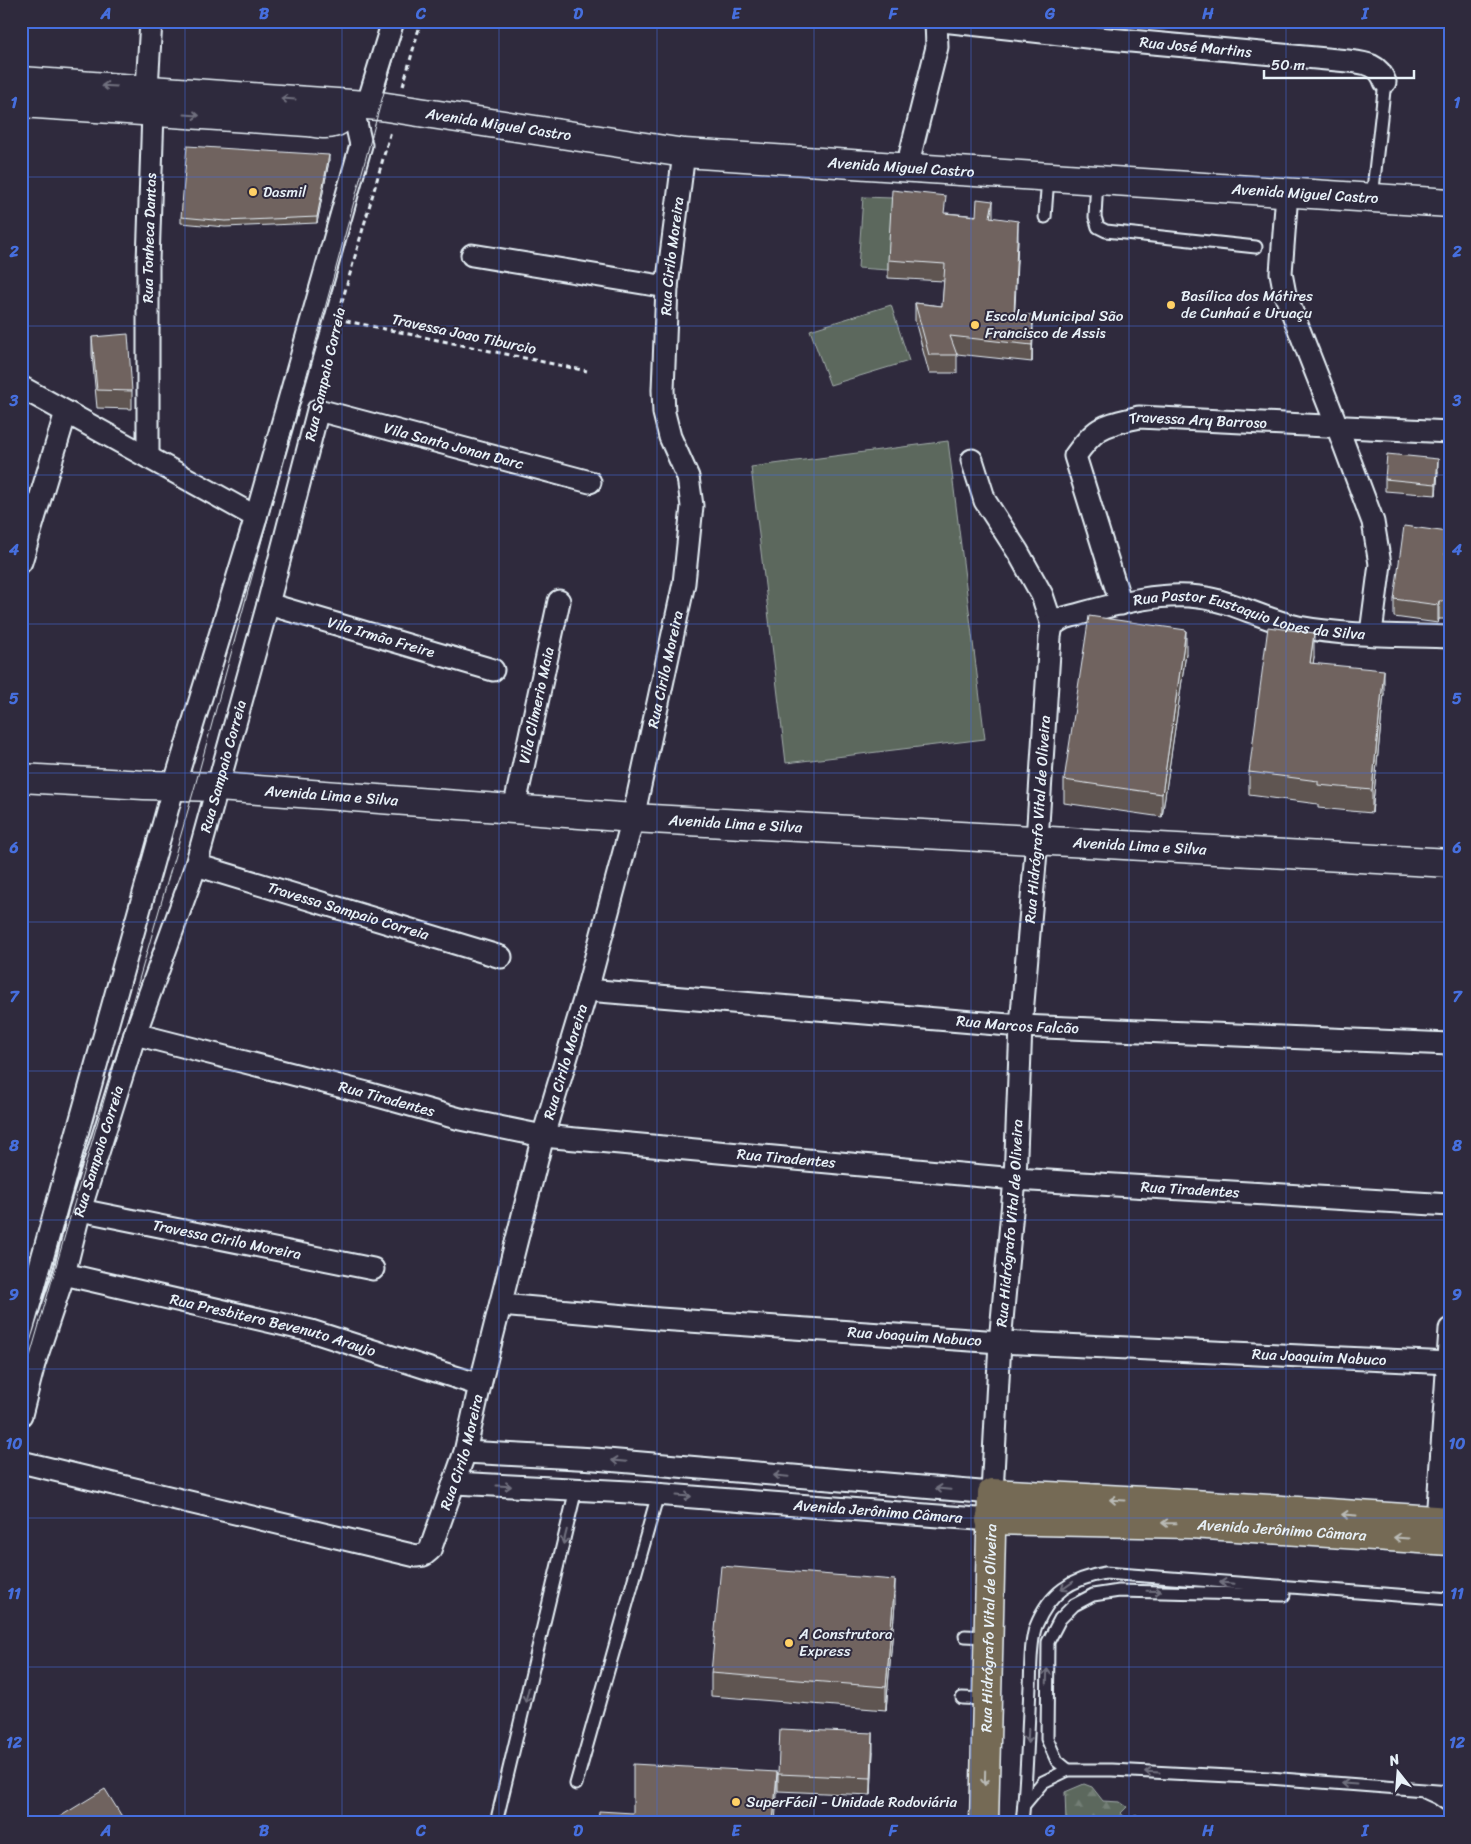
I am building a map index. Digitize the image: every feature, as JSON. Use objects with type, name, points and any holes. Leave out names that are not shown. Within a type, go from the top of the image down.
[{"type":"main road","points":[[21,81],[150,100],[318,116],[339,122],[361,105]]},
{"type":"main road","points":[[21,103],[150,100]]},
{"type":"main road","name":"Avenida Miguel Castro","points":[[361,105],[397,108],[684,153],[1450,203]]},
{"type":"main road","name":"Avenida Lima e Silva","points":[[21,778],[218,787],[633,818],[1450,863]]},
{"type":"main road","name":"Avenida Jerônimo Câmara","points":[[991,1506],[1163,1502],[1445,1528]]},
{"type":"main road","name":"Rua Hidrógrafo Vital de Oliveira","points":[[984,1823],[974,1699],[976,1637],[991,1506]]},
{"type":"street","name":"Rua Tonheca Dantas","points":[[148,457],[151,21]]},
{"type":"street","name":"Rua Sampaio Correia","points":[[21,1334],[174,786],[256,517],[361,146],[355,120],[392,21]]},
{"type":"street","points":[[907,167],[937,47],[936,21]]},
{"type":"street","name":"Rua José Martins","points":[[942,21],[1087,29],[1366,63],[1382,73],[1385,82]]},
{"type":"street","points":[[318,116],[352,132],[361,146]]},
{"type":"street","name":"Rua Cirilo Moreira","points":[[21,1462],[419,1556],[427,1554],[430,1550],[465,1452],[543,1136],[587,990],[633,818],[684,583],[692,506],[688,477],[670,437],[664,414],[663,390],[667,287],[684,153]]},
{"type":"street","points":[[1287,193],[1281,273],[1285,294],[1373,522],[1377,542],[1380,564],[1371,633]]},
{"type":"street","points":[[472,255],[667,287]]},
{"type":"street","points":[[21,387],[256,517]]},
{"type":"street","name":"Rua Sampaio Correia","points":[[21,1415],[34,1364],[64,1274],[80,1210],[134,1034],[196,865],[268,604],[318,410]]},
{"type":"street","name":"Vila Santa Jonan Darc","points":[[318,410],[590,482]]},
{"type":"street","points":[[21,562],[66,412]]},
{"type":"street","name":"Travessa Ary Barroso","points":[[1121,604],[1075,456],[1088,437],[1104,426],[1139,417],[1450,432]]},
{"type":"street","points":[[972,460],[986,501],[1042,595],[1052,625]]},
{"type":"street","name":"Rua Pastor Eustaquio Lopes da Silva","points":[[1052,625],[1064,618],[1121,604],[1174,596],[1199,597],[1234,606],[1295,626],[1331,632],[1450,637]]},
{"type":"street","name":"Vila Climerio Maia","points":[[514,809],[559,602]]},
{"type":"street","name":"Vila Irmão Freire","points":[[268,604],[492,670]]},
{"type":"street","name":"Rua Hidrógrafo Vital de Oliveira","points":[[991,1506],[1000,1342],[1015,1179],[1021,1026],[1052,625]]},
{"type":"street","name":"Travessa Sampaio Correia","points":[[196,865],[501,957]]},
{"type":"street","name":"Rua Marcos Falcão","points":[[587,990],[1021,1026],[1450,1044]]},
{"type":"street","name":"Rua Tiradentes","points":[[134,1034],[367,1093],[460,1119],[543,1136],[1015,1179],[1450,1205]]},
{"type":"street","name":"Travessa Cirilo Moreira","points":[[80,1210],[373,1269]]},
{"type":"street","name":"Rua Presbitero Bevenuto Araujo","points":[[64,1274],[311,1330],[480,1385]]},
{"type":"street","name":"Rua Joaquim Nabuco","points":[[501,1305],[660,1319],[1000,1342],[1449,1363]]},
{"type":"street","points":[[1445,1528],[1450,1329]]},
{"type":"street","name":"Avenida Jerônimo Câmara","points":[[465,1452],[604,1460],[991,1506]]},
{"type":"street","name":"Avenida Jerônimo Câmara","points":[[455,1483],[658,1494],[991,1506]]},
{"type":"lane","points":[[1372,198],[1385,82]]},
{"type":"lane","points":[[1045,218],[1048,176]]},
{"type":"lane","points":[[1097,180],[1095,218],[1098,227],[1106,231],[1256,247]]},
{"type":"lane","points":[[496,1823],[576,1489]]},
{"type":"lane","points":[[576,1784],[621,1644],[658,1494]]},
{"type":"lane","points":[[1022,1823],[1031,1657],[1036,1627],[1048,1604],[1063,1588],[1076,1580],[1105,1573],[1450,1599]]},
{"type":"lane","points":[[1068,1770],[1057,1761],[1047,1738],[1048,1642],[1060,1619],[1074,1605],[1093,1595],[1119,1591],[1155,1591],[1450,1599]]},
{"type":"lane","points":[[1024,1805],[1043,1782],[1068,1770],[1175,1773],[1450,1792]]},
{"type":"lane","points":[[1174,1786],[1175,1773]]},
{"type":"lane","points":[[1414,1789],[1437,1798],[1450,1807]]},
{"type":"path","name":"Rua Sampaio Correia","points":[[318,410],[337,319],[421,21]]},
{"type":"path","name":"Travessa Joao Tiburcio","points":[[337,319],[587,371]]},
{"type":"green space","points":[[863,197],[892,198],[888,270],[858,268]]},
{"type":"green space","points":[[891,305],[909,361],[830,385],[810,330]]},
{"type":"green space","points":[[948,441],[985,739],[786,763],[751,467]]},
{"type":"green space","points":[[1084,1784],[1092,1787],[1103,1801],[1120,1802],[1127,1807],[1121,1813],[1125,1819],[1132,1819],[1136,1814],[1146,1823],[1066,1823],[1065,1792]]},
{"type":"building","name":"Dasmil","points":[[187,146],[329,155],[317,217],[225,221],[181,217]]},
{"type":"building","points":[[892,190],[946,196],[944,213],[976,216],[977,199],[993,201],[990,217],[1018,221],[1014,314],[1033,315],[1032,345],[950,336],[957,355],[929,355],[915,303],[942,306],[945,264],[888,260]]},
{"type":"building","points":[[128,334],[132,391],[97,390],[92,337]]},
{"type":"building","points":[[1387,454],[1438,459],[1436,484],[1385,479]]},
{"type":"building","points":[[1404,526],[1448,532],[1445,555],[1450,555],[1450,601],[1439,601],[1438,605],[1394,599]]},
{"type":"building","points":[[1089,616],[1186,630],[1162,794],[1064,780]]},
{"type":"building","points":[[1268,627],[1314,633],[1310,663],[1384,670],[1372,790],[1318,785],[1318,781],[1249,772]]},
{"type":"building","points":[[721,1566],[895,1580],[886,1687],[711,1673]]},
{"type":"building","points":[[780,1729],[873,1733],[871,1778],[778,1774]]},
{"type":"building","points":[[633,1764],[777,1772],[773,1823],[598,1823],[599,1811],[633,1813]]},
{"type":"building","points":[[105,1789],[126,1823],[58,1823],[56,1819]]},
{"type":"tram line","points":[[21,1387],[195,786],[380,106],[405,21]]},
{"type":"place","name":"Dasmil","points":[[253,192]]},
{"type":"place","name":"Basílica dos Mátires de Cunhaú e Uruaçu","points":[[1171,305]]},
{"type":"place","name":"Escola Municipal São Francisco de Assis","points":[[975,325]]},
{"type":"place","name":"A Construtora Express","points":[[789,1643]]},
{"type":"place","name":"SuperFácil - Unidade Rodoviária","points":[[736,1802]]}]
